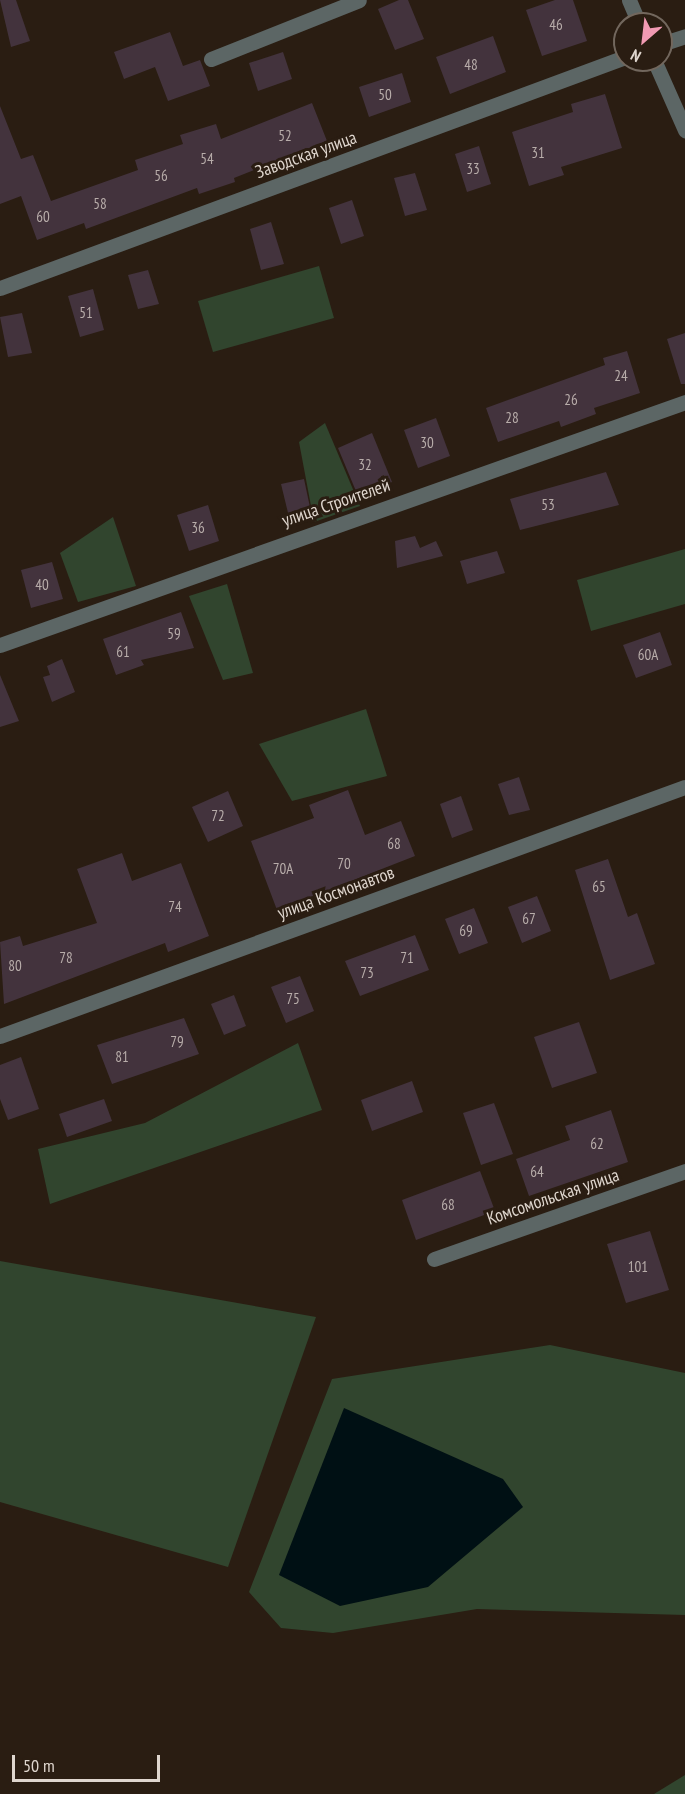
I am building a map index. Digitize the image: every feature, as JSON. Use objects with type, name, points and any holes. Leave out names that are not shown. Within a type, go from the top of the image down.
[{"type":"street","points":[[212,59],[359,0]]},
{"type":"street","name":"Заводская улица","points":[[0,288],[613,61]]},
{"type":"street","points":[[659,72],[685,130]]},
{"type":"street","name":"улица Строителей","points":[[0,645],[685,402]]},
{"type":"street","name":"улица Космонавтов","points":[[0,1036],[685,787]]},
{"type":"street","name":"Комсомольская улица","points":[[434,1259],[685,1171]]},
{"type":"green space","points":[[319,266],[334,318],[213,352],[198,301]]},
{"type":"green space","points":[[325,423],[360,506],[314,522],[299,442]]},
{"type":"green space","points":[[113,517],[136,586],[78,602],[60,553]]},
{"type":"green space","points":[[685,549],[685,604],[591,631],[577,580]]},
{"type":"green space","points":[[227,584],[253,673],[223,680],[189,596]]},
{"type":"green space","points":[[366,709],[387,776],[292,801],[259,744]]},
{"type":"green space","points":[[298,1043],[322,1110],[50,1204],[38,1149],[145,1123]]},
{"type":"green space","points":[[0,1261],[316,1317],[228,1567],[0,1502]]},
{"type":"green space","points":[[550,1345],[685,1373],[685,1615],[477,1609],[333,1633],[281,1628],[249,1592],[332,1379]]},
{"type":"green space","points":[[685,1775],[685,1794],[654,1794]]},
{"type":"shaded area","points":[[344,1408],[503,1479],[523,1507],[428,1587],[340,1606],[279,1575]]},
{"type":"building","points":[[0,0],[16,0],[30,41],[11,47]]},
{"type":"building","points":[[399,0],[408,0],[424,39],[395,50],[378,9]]},
{"type":"building","points":[[555,0],[573,0],[587,41],[542,56],[526,10]]},
{"type":"building","points":[[170,32],[183,66],[200,60],[210,86],[168,101],[155,67],[124,79],[114,52]]},
{"type":"building","points":[[493,36],[506,72],[450,94],[436,57]]},
{"type":"building","points":[[283,52],[292,79],[258,91],[249,63]]},
{"type":"building","points":[[402,73],[411,102],[369,117],[359,87]]},
{"type":"building","points":[[605,94],[622,148],[561,167],[564,175],[529,186],[512,132],[573,112],[571,104]]},
{"type":"building","points":[[312,103],[327,141],[234,178],[235,182],[199,194],[197,188],[86,229],[84,223],[37,240],[21,196],[0,204],[0,106],[21,159],[33,155],[51,201],[138,170],[135,160],[183,144],[180,135],[216,124],[221,139]]},
{"type":"building","points":[[479,146],[491,184],[467,192],[455,154]]},
{"type":"building","points":[[415,173],[427,210],[405,216],[394,178]]},
{"type":"building","points":[[352,200],[364,236],[341,244],[329,208]]},
{"type":"building","points":[[271,222],[284,264],[261,270],[250,229]]},
{"type":"building","points":[[148,270],[159,304],[138,309],[128,275]]},
{"type":"building","points":[[93,289],[104,330],[80,337],[68,296]]},
{"type":"building","points":[[22,313],[32,353],[8,357],[0,317]]},
{"type":"building","points":[[685,333],[685,384],[681,384],[667,339]]},
{"type":"building","points":[[627,351],[640,393],[594,408],[596,414],[561,427],[559,421],[498,442],[486,408],[605,365],[603,358]]},
{"type":"building","points":[[436,418],[450,456],[418,468],[404,430]]},
{"type":"building","points":[[372,433],[392,482],[358,496],[338,448]]},
{"type":"building","points":[[606,472],[619,505],[520,530],[510,499]]},
{"type":"building","points":[[304,479],[311,512],[289,517],[281,484]]},
{"type":"building","points":[[208,505],[219,541],[189,551],[177,515]]},
{"type":"building","points":[[415,536],[420,548],[436,541],[443,556],[397,568],[395,541]]},
{"type":"building","points":[[497,551],[505,573],[467,584],[460,561]]},
{"type":"building","points":[[52,562],[63,599],[31,608],[21,570]]},
{"type":"building","points":[[181,612],[194,648],[141,660],[144,665],[116,675],[103,639]]},
{"type":"building","points":[[660,632],[672,665],[636,678],[623,645]]},
{"type":"building","points":[[62,659],[75,692],[52,702],[43,677],[50,675],[47,666]]},
{"type":"building","points":[[0,675],[19,721],[0,727]]},
{"type":"building","points":[[519,777],[530,810],[509,815],[498,784]]},
{"type":"building","points":[[348,790],[365,835],[401,821],[415,856],[277,910],[251,841],[314,818],[309,805]]},
{"type":"building","points":[[228,791],[243,826],[208,842],[192,807]]},
{"type":"building","points":[[461,796],[473,830],[452,838],[440,804]]},
{"type":"building","points":[[122,853],[132,881],[181,863],[209,936],[168,952],[165,943],[4,1004],[0,942],[20,936],[23,946],[97,923],[77,869]]},
{"type":"building","points":[[608,859],[628,917],[637,913],[655,964],[610,980],[575,870]]},
{"type":"building","points":[[537,896],[551,931],[522,943],[508,907]]},
{"type":"building","points":[[474,908],[488,943],[459,954],[445,919]]},
{"type":"building","points":[[415,935],[429,970],[360,996],[345,961]]},
{"type":"building","points":[[300,976],[314,1011],[286,1023],[271,987]]},
{"type":"building","points":[[234,995],[246,1026],[224,1035],[211,1004]]},
{"type":"building","points":[[184,1018],[199,1054],[112,1084],[97,1045]]},
{"type":"building","points":[[579,1022],[597,1073],[552,1088],[534,1037]]},
{"type":"building","points":[[21,1057],[39,1109],[8,1120],[0,1099],[0,1065]]},
{"type":"building","points":[[412,1081],[423,1112],[372,1131],[361,1100]]},
{"type":"building","points":[[104,1099],[112,1121],[67,1137],[59,1114]]},
{"type":"building","points":[[494,1103],[513,1154],[481,1165],[463,1113]]},
{"type":"building","points":[[611,1110],[628,1162],[529,1196],[516,1159],[570,1140],[565,1126]]},
{"type":"building","points":[[480,1171],[495,1211],[416,1240],[402,1200]]},
{"type":"building","points":[[650,1231],[669,1290],[626,1303],[607,1244]]}]
